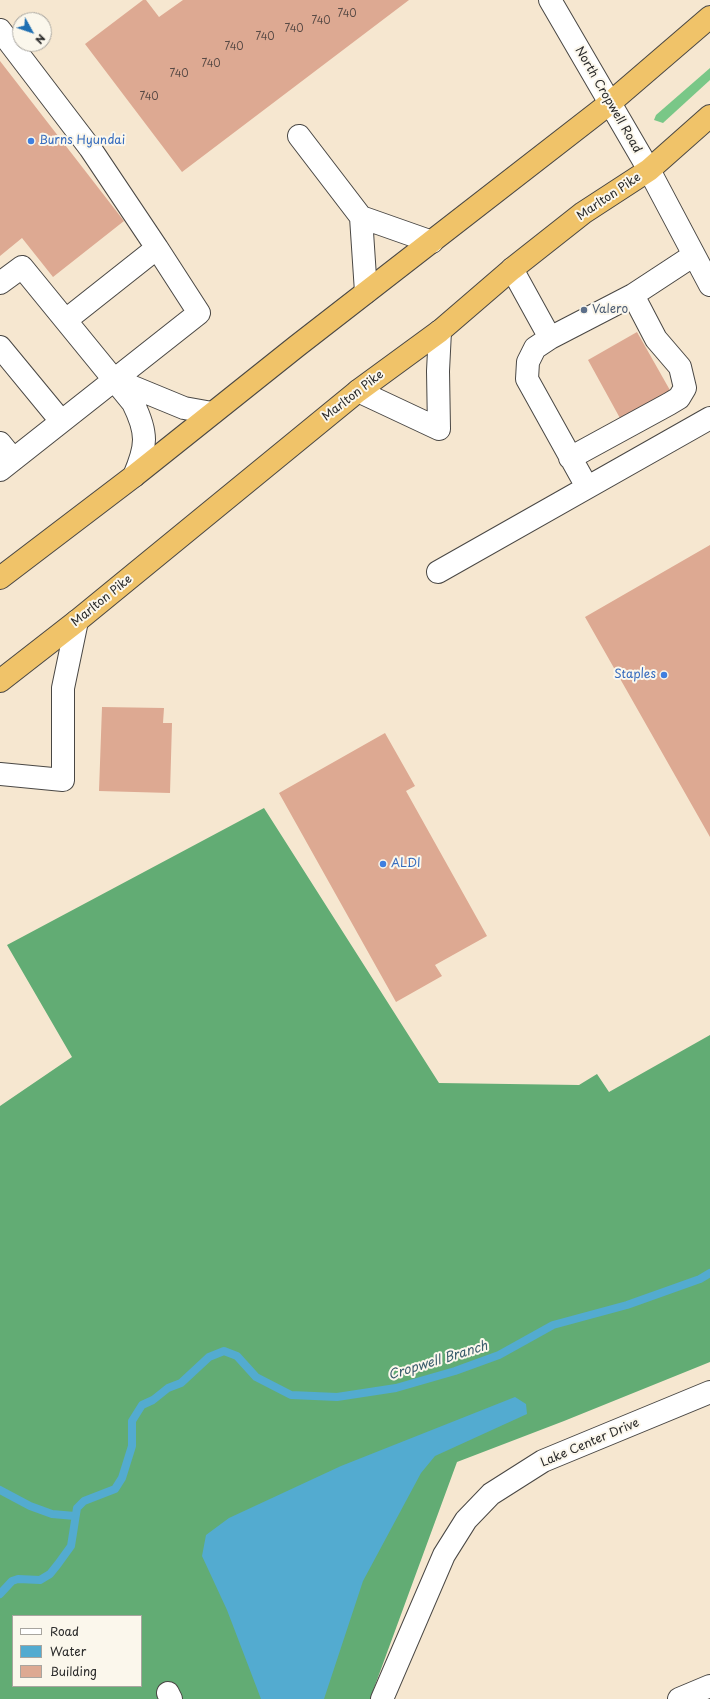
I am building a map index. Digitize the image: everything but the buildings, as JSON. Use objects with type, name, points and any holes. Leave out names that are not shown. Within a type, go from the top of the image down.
[{"type":"highway","points":[[0,578],[134,476],[366,292],[610,103],[710,17]]},
{"type":"highway","name":"Marlton Pike","points":[[0,681],[77,621],[358,391],[440,331],[512,269],[583,213],[649,170],[710,116]]},
{"type":"street","name":"North Cropwell Road","points":[[550,0],[649,170],[710,285]]},
{"type":"street","points":[[0,30],[90,148],[199,312],[115,380],[61,421],[4,457]]},
{"type":"street","points":[[299,136],[361,217],[432,242]]},
{"type":"street","points":[[361,217],[366,292]]},
{"type":"street","points":[[66,320],[157,248]]},
{"type":"street","points":[[587,487],[527,379],[528,362],[535,348],[550,338],[633,295],[694,255]]},
{"type":"street","points":[[0,283],[22,267],[133,403],[142,419],[145,438],[143,455],[134,476]]},
{"type":"street","points":[[512,269],[550,338]]},
{"type":"street","points":[[570,458],[670,404],[679,398],[685,388],[680,367],[656,339],[633,295]]},
{"type":"street","points":[[358,391],[439,429],[438,371],[440,331]]},
{"type":"street","points":[[0,347],[61,421]]},
{"type":"street","points":[[115,380],[184,408],[212,414]]},
{"type":"street","points":[[438,572],[710,418]]},
{"type":"street","points":[[0,774],[63,780],[63,688],[77,621]]},
{"type":"street","name":"Lake Center Drive","points":[[382,1699],[444,1555],[466,1520],[491,1494],[543,1462],[710,1392]]},
{"type":"street","points":[[679,1699],[710,1686]]},
{"type":"green space","points":[[710,68],[710,80],[663,123],[654,120],[656,115]]},
{"type":"green space","points":[[264,808],[439,1083],[579,1085],[597,1074],[609,1092],[710,1035],[710,1362],[564,1421],[457,1462],[370,1699],[0,1699],[0,1106],[72,1057],[7,945]]},
{"type":"water","points":[[515,1397],[526,1404],[527,1414],[435,1456],[421,1473],[363,1581],[324,1699],[261,1699],[227,1610],[202,1556],[206,1535],[229,1518],[341,1466]]},
{"type":"waterway","name":"Cropwell Branch","points":[[0,1594],[12,1581],[18,1579],[40,1580],[50,1574],[71,1546],[77,1508],[84,1501],[115,1489],[122,1478],[132,1446],[132,1421],[142,1405],[153,1400],[168,1388],[181,1383],[209,1357],[224,1351],[237,1356],[256,1377],[291,1395],[337,1397],[396,1388],[455,1371],[499,1355],[553,1325],[627,1305],[700,1279],[710,1273]]},
{"type":"waterway","points":[[0,1490],[30,1506],[52,1514],[75,1516]]},
{"type":"place","name":"Burns Hyundai","points":[[31,141]]},
{"type":"place","name":"Valero","points":[[584,310]]},
{"type":"place","name":"Staples","points":[[664,675]]},
{"type":"place","name":"ALDI","points":[[383,864]]}]
